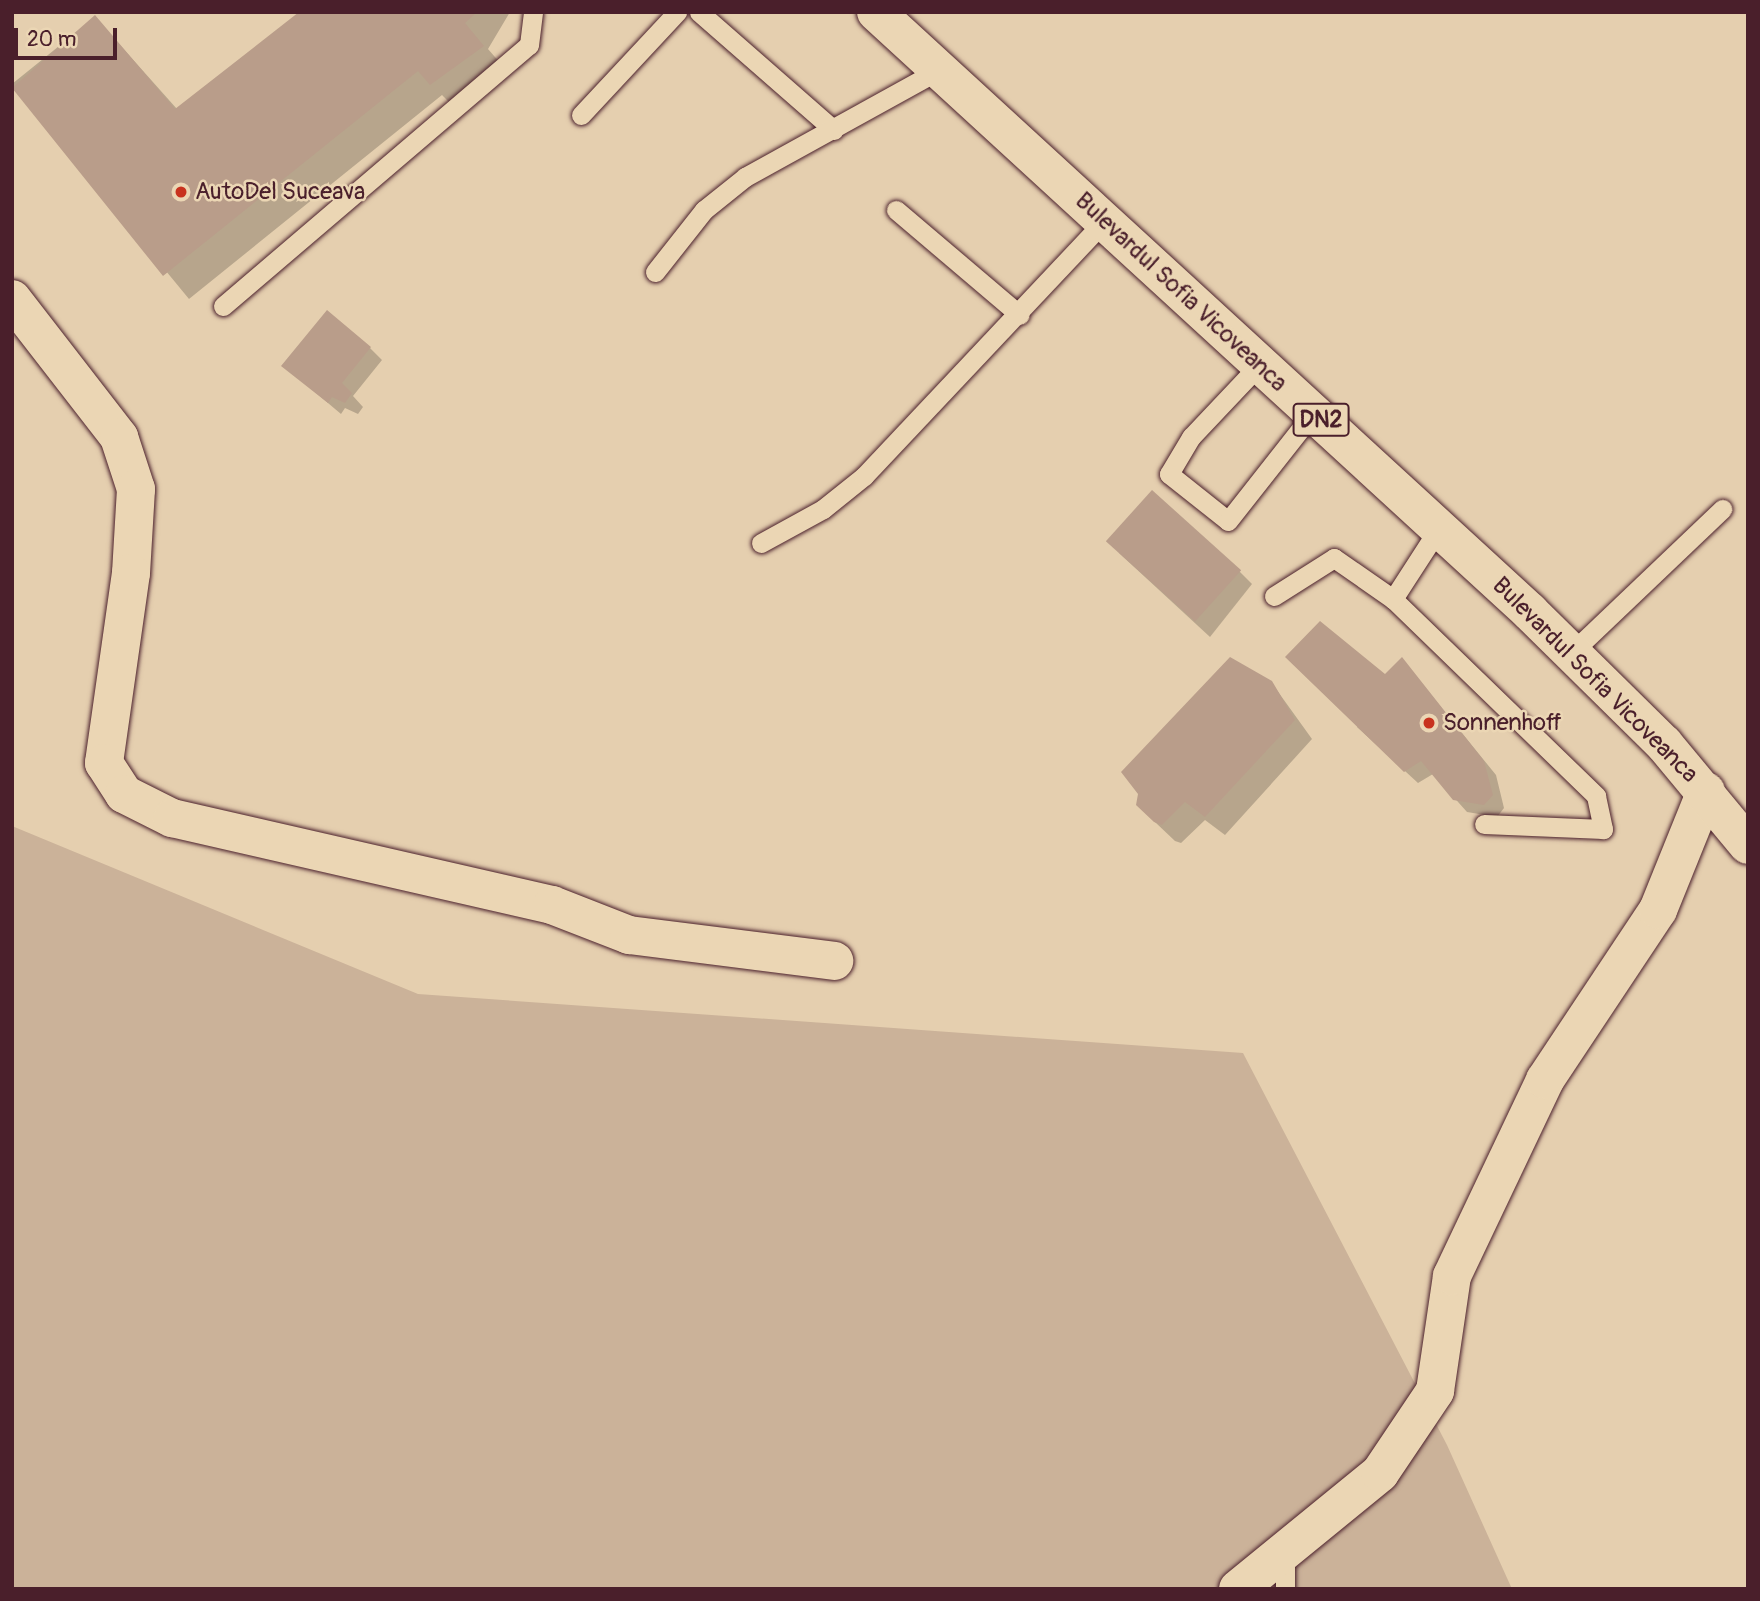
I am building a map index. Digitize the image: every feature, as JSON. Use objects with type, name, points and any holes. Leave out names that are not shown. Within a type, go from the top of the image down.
[{"type":"street","name":"Bulevardul Sofia Vicoveanca","points":[[876,12],[1572,653],[1706,790],[1748,845]]},
{"type":"street","points":[[12,299],[119,437],[135,489],[131,573],[104,763],[124,794],[172,818],[552,905],[629,935],[834,961]]},
{"type":"street","points":[[1238,1589],[1285,1570],[1380,1474],[1435,1391],[1452,1276],[1545,1080],[1658,909],[1706,790]]},
{"type":"lane","points":[[223,306],[529,46],[533,12]]},
{"type":"lane","points":[[582,115],[677,12]]},
{"type":"lane","points":[[699,12],[834,130]]},
{"type":"lane","points":[[655,272],[704,210],[745,177],[939,70]]},
{"type":"lane","points":[[896,209],[1020,316]]},
{"type":"lane","points":[[761,543],[823,509],[864,475],[1020,316],[1104,222]]},
{"type":"lane","points":[[1260,364],[1191,437],[1169,474],[1228,521],[1313,413]]},
{"type":"lane","points":[[1572,653],[1722,509]]},
{"type":"lane","points":[[1393,598],[1439,528]]},
{"type":"lane","points":[[1274,596],[1334,558],[1393,598],[1596,796],[1603,829],[1484,824]]},
{"type":"shaded area","points":[[12,826],[418,994],[1243,1053],[1447,1445],[1512,1589],[12,1589]]},
{"type":"building","name":"AutoDel Suceava","points":[[299,12],[477,12],[465,23],[484,46],[430,85],[418,71],[163,276],[12,88],[95,15],[175,109]]},
{"type":"building","points":[[327,310],[371,347],[342,383],[352,393],[345,403],[332,397],[328,403],[281,366]]},
{"type":"building","points":[[1152,490],[1241,570],[1195,622],[1106,541]]},
{"type":"building","points":[[1320,621],[1385,674],[1402,657],[1484,761],[1493,795],[1484,805],[1453,800],[1421,761],[1404,772],[1285,657]]},
{"type":"building","points":[[1230,657],[1272,681],[1295,720],[1205,817],[1185,802],[1162,825],[1154,822],[1136,805],[1138,794],[1121,772]]},
{"type":"place","name":"AutoDel Suceava","points":[[181,192]]},
{"type":"place","name":"Sonnenhoff","points":[[1429,723]]}]
